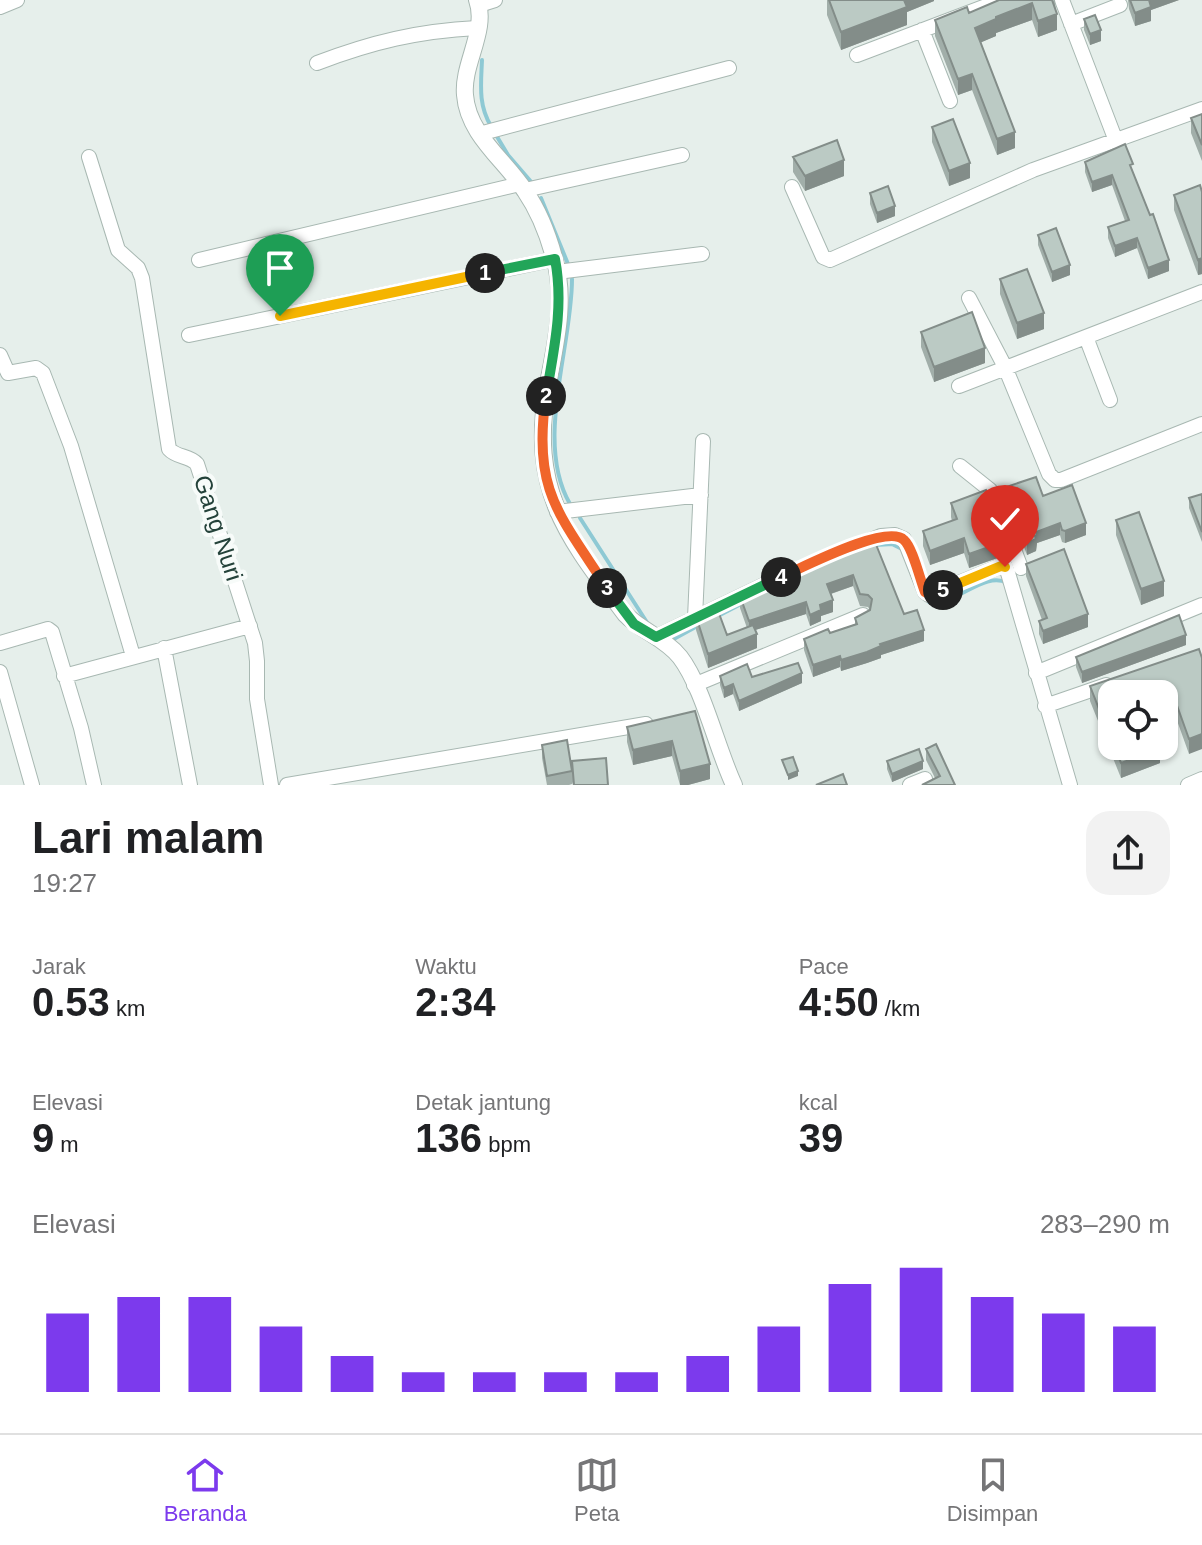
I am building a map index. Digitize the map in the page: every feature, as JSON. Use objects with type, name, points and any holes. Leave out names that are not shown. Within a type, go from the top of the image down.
[{"type":"street","points":[[0,7],[17,0]]},
{"type":"street","points":[[857,55],[1002,0]]},
{"type":"street","points":[[1062,0],[1116,141]]},
{"type":"street","points":[[484,2],[466,76],[465,95],[471,118],[479,134],[522,187],[555,261],[558,326],[543,431],[544,468],[549,493],[577,545],[625,614],[634,624],[680,656],[694,685],[698,715],[734,785]]},
{"type":"street","points":[[1071,24],[1120,5]]},
{"type":"street","points":[[317,63],[389,38],[428,31],[477,28]]},
{"type":"street","points":[[922,30],[950,101]]},
{"type":"street","points":[[479,134],[729,68]]},
{"type":"street","points":[[792,187],[823,257],[830,260],[1033,170],[1202,109]]},
{"type":"street","points":[[199,260],[522,187],[682,155]]},
{"type":"street","name":"Gang Nuri","points":[[89,157],[118,250],[138,268],[142,278],[169,449],[193,459],[197,464],[250,626],[257,661],[257,699],[271,785]]},
{"type":"street","points":[[349,294],[555,261],[702,254]]},
{"type":"street","points":[[189,335],[555,261]]},
{"type":"street","points":[[959,386],[1202,292]]},
{"type":"street","points":[[969,298],[1005,367],[1049,474],[1055,480],[1202,424]]},
{"type":"street","points":[[1086,337],[1110,400]]},
{"type":"street","points":[[0,355],[8,373],[36,368],[43,373],[71,446],[133,656]]},
{"type":"street","points":[[695,618],[703,441]]},
{"type":"street","points":[[960,466],[990,490],[1021,568],[1036,673],[1070,785]]},
{"type":"street","points":[[557,512],[701,495]]},
{"type":"street","points":[[656,637],[791,573],[886,535],[904,539],[925,592],[934,594],[1001,566],[1021,568]]},
{"type":"street","points":[[1036,673],[1202,605]]},
{"type":"street","points":[[694,685],[863,615]]},
{"type":"street","points":[[64,676],[250,626]]},
{"type":"street","points":[[0,643],[48,629],[52,632],[81,728],[94,785]]},
{"type":"street","points":[[164,648],[190,785]]},
{"type":"street","points":[[0,672],[32,785]]},
{"type":"street","points":[[1045,706],[1098,688]]},
{"type":"street","points":[[287,785],[659,722]]},
{"type":"street","points":[[910,785],[925,779]]},
{"type":"street","points":[[1188,785],[1202,779]]},
{"type":"building","points":[[829,0],[904,0],[907,7],[841,32]]},
{"type":"building","points":[[999,0],[1052,0],[1057,14],[1038,21],[1032,3],[975,28],[1015,132],[997,139],[972,74],[958,79],[935,20],[967,7],[969,13]]},
{"type":"building","points":[[1130,0],[1149,0],[1151,7],[1135,13]]},
{"type":"building","points":[[1095,15],[1101,30],[1090,34],[1084,19]]},
{"type":"building","points":[[1202,114],[1202,145],[1191,118]]},
{"type":"building","points":[[953,119],[970,163],[949,171],[932,127]]},
{"type":"building","points":[[837,140],[844,160],[805,176],[793,157]]},
{"type":"building","points":[[1125,144],[1133,164],[1130,165],[1150,215],[1153,214],[1169,260],[1148,268],[1137,238],[1115,246],[1108,227],[1129,220],[1112,175],[1092,182],[1085,162]]},
{"type":"building","points":[[1200,185],[1202,258],[1198,260],[1174,195]]},
{"type":"building","points":[[888,186],[895,206],[877,213],[870,193]]},
{"type":"building","points":[[1056,228],[1070,265],[1052,272],[1038,235]]},
{"type":"building","points":[[1027,269],[1044,313],[1017,323],[1000,279]]},
{"type":"building","points":[[972,312],[985,348],[934,367],[921,332]]},
{"type":"building","points":[[1036,477],[1043,496],[1072,485],[1086,523],[1065,531],[1060,523],[1036,532],[1036,539],[1027,543],[1006,487]]},
{"type":"building","points":[[986,490],[1006,541],[969,554],[964,538],[930,551],[923,531],[957,519],[951,503]]},
{"type":"building","points":[[1202,494],[1202,532],[1189,498]]},
{"type":"building","points":[[1139,512],[1164,581],[1141,589],[1116,520]]},
{"type":"building","points":[[875,542],[904,614],[917,610],[924,630],[880,644],[867,652],[841,660],[840,656],[813,665],[804,639],[828,629],[830,633],[857,624],[855,618],[870,610],[872,599],[860,594],[853,575],[827,584],[833,600],[820,605],[821,610],[810,615],[806,602],[749,621],[740,596],[784,578],[784,575],[848,552],[857,545],[858,548]]},
{"type":"building","points":[[1064,549],[1088,614],[1043,631],[1039,621],[1047,618],[1026,564]]},
{"type":"building","points":[[717,608],[727,635],[753,625],[757,634],[708,654],[696,616]]},
{"type":"building","points":[[1179,615],[1186,635],[1082,672],[1076,657]]},
{"type":"building","points":[[1199,649],[1202,658],[1202,734],[1189,739],[1178,708],[1178,680],[1108,680]]},
{"type":"building","points":[[798,663],[802,673],[739,701],[733,684],[724,688],[720,676],[747,664],[752,677]]},
{"type":"building","points":[[1098,683],[1098,706],[1090,686]]},
{"type":"building","points":[[695,711],[710,764],[680,771],[672,741],[633,750],[627,727]]},
{"type":"building","points":[[567,740],[572,771],[547,776],[542,745]]},
{"type":"building","points":[[936,744],[955,785],[922,785],[940,776],[926,749]]},
{"type":"building","points":[[919,749],[923,761],[892,774],[887,761]]},
{"type":"building","points":[[793,757],[798,771],[788,775],[782,760]]},
{"type":"building","points":[[606,758],[608,785],[574,785],[572,761]]},
{"type":"building","points":[[843,774],[847,785],[816,785]]},
{"type":"waterway","points":[[482,60],[482,102],[491,126]]},
{"type":"waterway","points":[[496,135],[508,155],[533,184]]},
{"type":"waterway","points":[[541,198],[568,264]]},
{"type":"waterway","points":[[570,504],[560,479],[555,452],[555,424],[572,279]]},
{"type":"waterway","points":[[580,518],[648,624]]},
{"type":"waterway","points":[[876,545],[892,544],[902,549]]},
{"type":"waterway","points":[[929,602],[953,597],[994,580],[1007,583]]},
{"type":"waterway","points":[[716,617],[743,603]]},
{"type":"waterway","points":[[670,639],[701,624]]},
{"type":"route","points":[[280,316],[555,259],[558,326],[543,431],[544,468],[549,493],[564,525],[613,598],[634,624],[656,637],[778,578],[881,536],[895,535],[904,539],[925,592],[929,595],[1005,567]]}]
